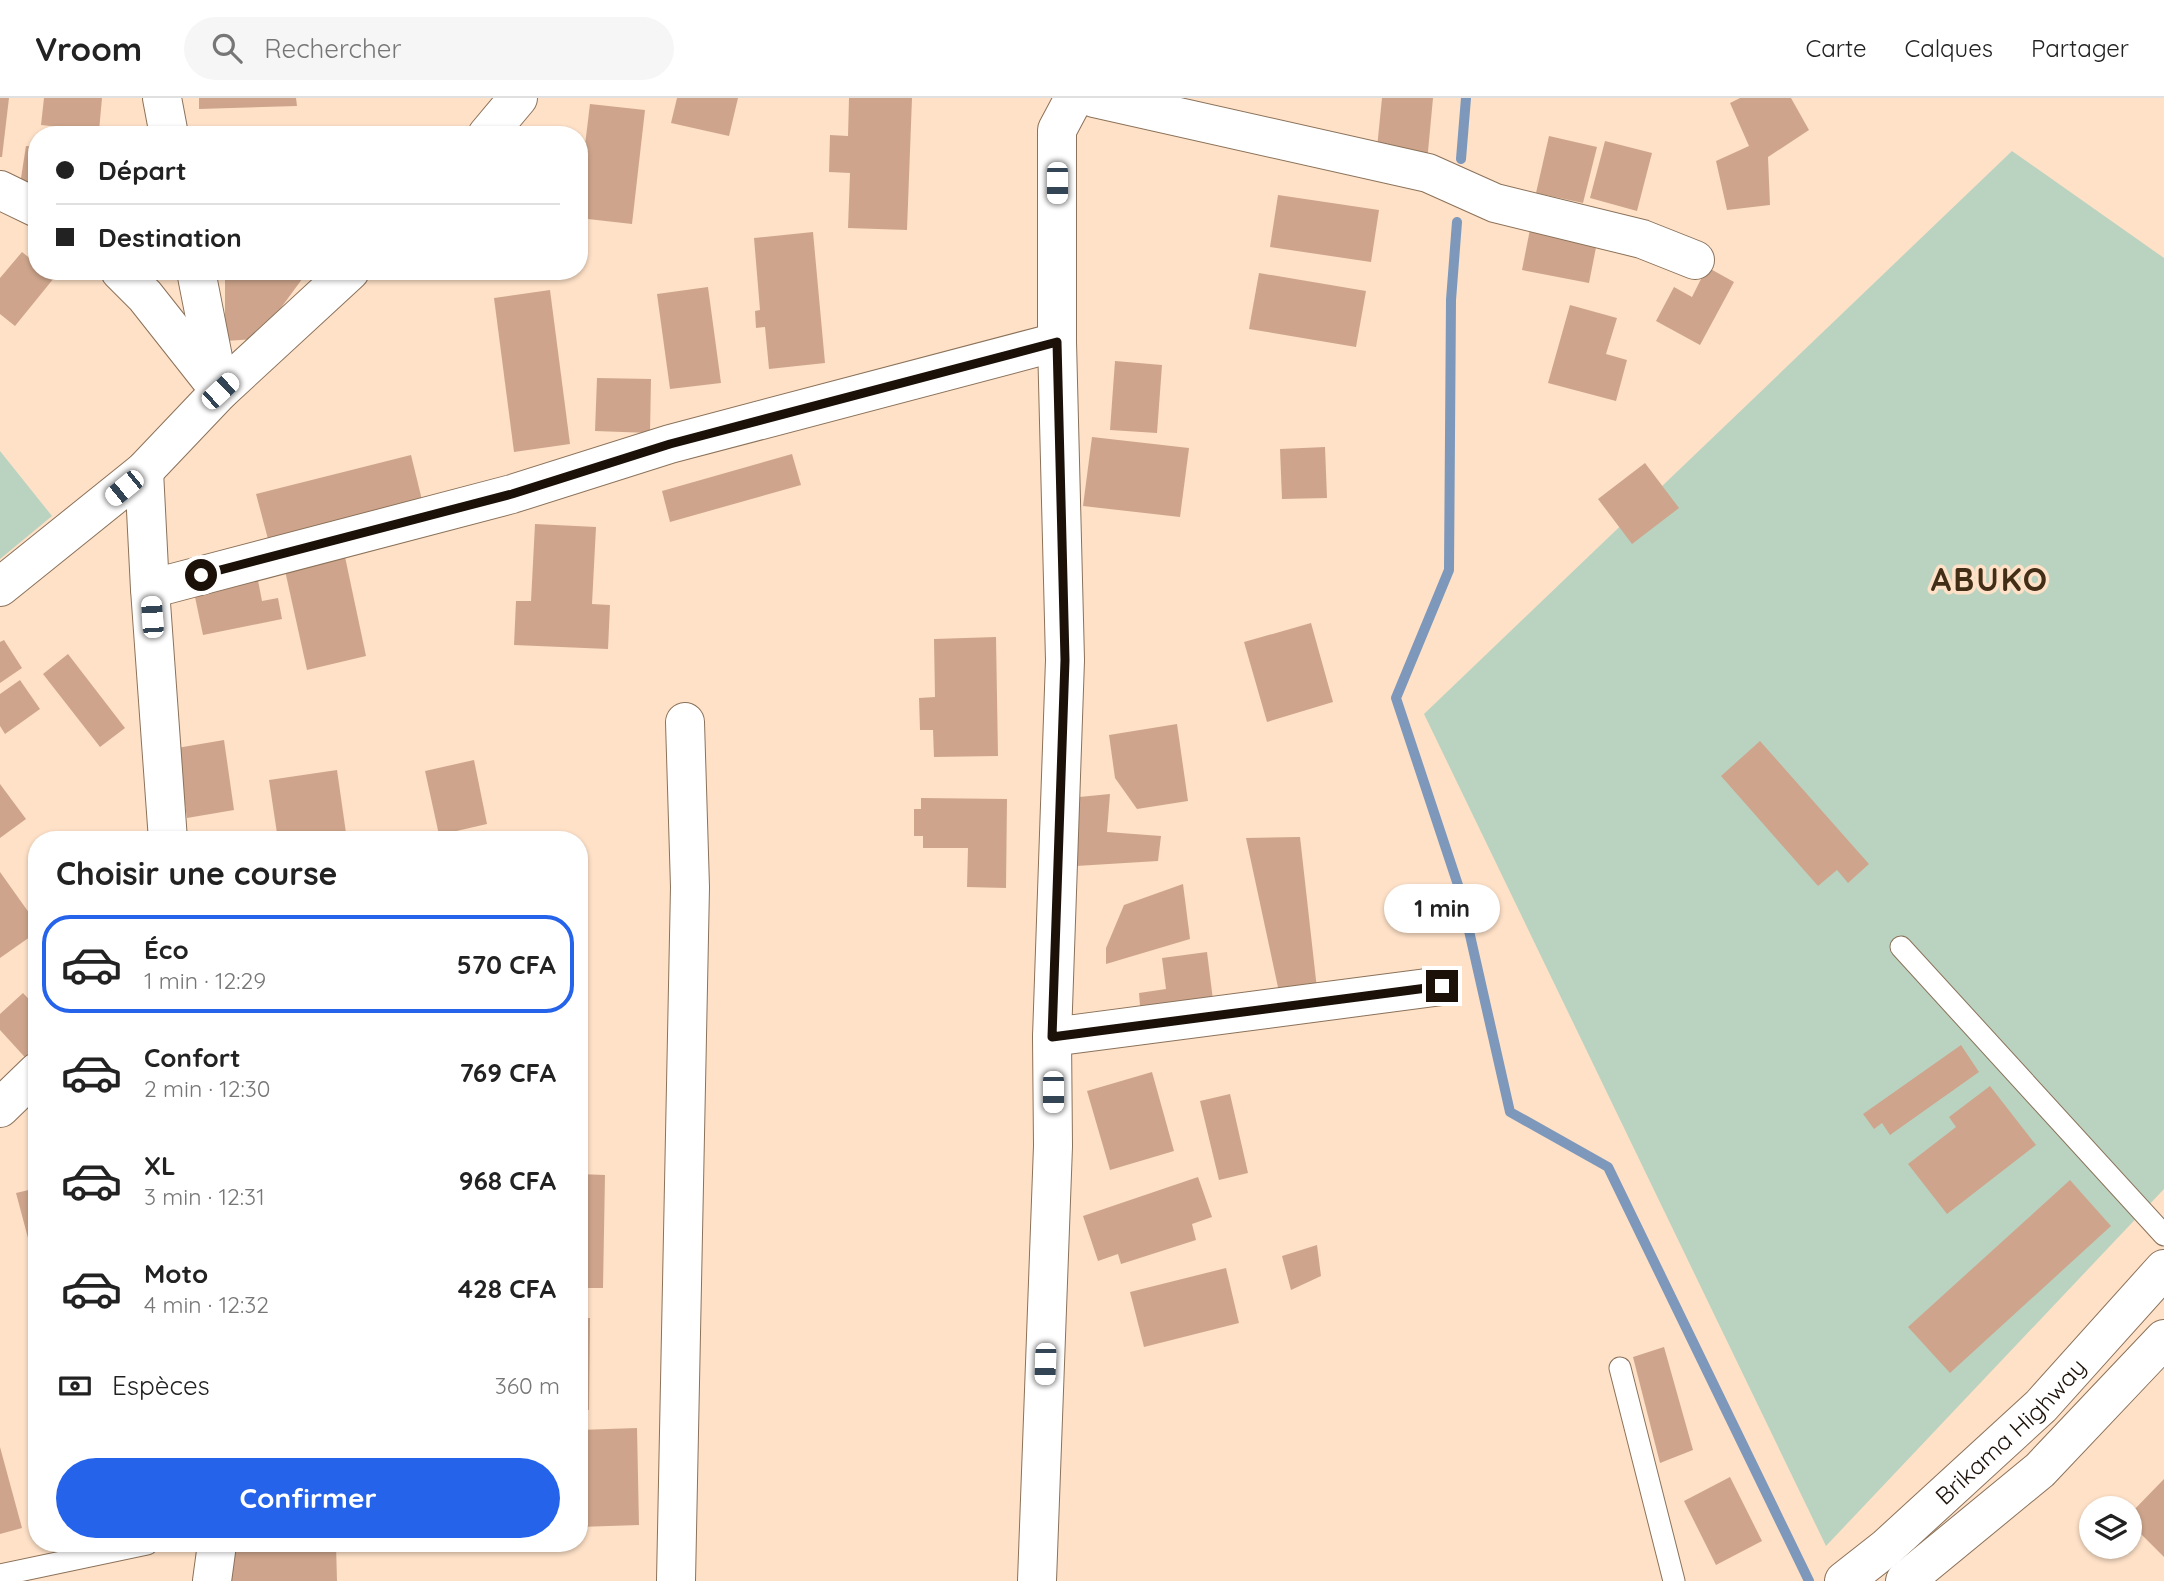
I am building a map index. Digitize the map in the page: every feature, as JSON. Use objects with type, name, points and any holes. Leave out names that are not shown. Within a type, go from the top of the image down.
[{"type":"main road","points":[[162,98],[167,126]]},
{"type":"main road","points":[[495,126],[518,98]]},
{"type":"main road","points":[[1037,1581],[1053,1146],[1052,1037],[1065,660],[1057,342],[1056,130],[1074,98]]},
{"type":"main road","points":[[1094,98],[1428,173],[1494,203],[1642,239],[1695,260]]},
{"type":"main road","points":[[0,190],[28,203]]},
{"type":"main road","points":[[129,280],[145,296],[220,391]]},
{"type":"main road","points":[[198,280],[220,391]]},
{"type":"main road","points":[[0,587],[144,471],[220,391],[340,280]]},
{"type":"main road","points":[[149,589],[512,494],[670,444],[1057,342]]},
{"type":"main road","points":[[144,471],[149,589],[167,831]]},
{"type":"main road","points":[[676,1581],[690,887],[685,722]]},
{"type":"main road","points":[[1052,1037],[1442,986]]},
{"type":"main road","points":[[0,1108],[28,1081]]},
{"type":"main road","name":"Brikama Highway","points":[[1844,1581],[1886,1548],[2041,1406],[2164,1269]]},
{"type":"main road","name":"Brikama Highway","points":[[1910,1579],[2040,1470],[2164,1339]]},
{"type":"main road","points":[[212,1581],[216,1552]]},
{"type":"lane","points":[[1900,947],[2164,1235]]},
{"type":"lane","points":[[1620,1368],[1674,1581]]},
{"type":"lane","points":[[0,1574],[108,1552]]},
{"type":"green space","points":[[2012,151],[2164,258],[2164,1189],[1826,1546],[1424,714]]},
{"type":"green space","points":[[0,451],[52,516],[0,559]]},
{"type":"building","points":[[0,98],[9,98],[2,157],[0,157]]},
{"type":"building","points":[[44,98],[102,98],[99,126],[41,125]]},
{"type":"building","points":[[199,98],[296,98],[297,106],[199,109]]},
{"type":"building","points":[[677,98],[738,98],[729,136],[671,123]]},
{"type":"building","points":[[849,98],[912,98],[907,230],[848,228],[850,173],[829,172],[830,135],[848,136]]},
{"type":"building","points":[[1382,98],[1433,98],[1427,162],[1376,158]]},
{"type":"building","points":[[1740,98],[1791,98],[1809,130],[1768,157],[1770,205],[1727,210],[1716,161],[1749,146],[1730,103]]},
{"type":"building","points":[[590,104],[645,110],[632,224],[588,219],[587,126]]},
{"type":"building","points":[[1549,136],[1597,147],[1583,203],[1536,193]]},
{"type":"building","points":[[1605,141],[1652,153],[1637,211],[1590,198]]},
{"type":"building","points":[[26,146],[28,146],[28,199],[18,197]]},
{"type":"building","points":[[1278,195],[1379,210],[1371,262],[1270,247]]},
{"type":"building","points":[[1533,214],[1600,227],[1589,283],[1522,270]]},
{"type":"building","points":[[813,232],[825,363],[769,369],[765,327],[756,328],[755,311],[760,310],[754,238]]},
{"type":"building","points":[[22,252],[28,257],[28,280],[52,280],[15,326],[0,314],[0,278]]},
{"type":"building","points":[[1707,267],[1734,282],[1700,345],[1656,321],[1674,287],[1692,297]]},
{"type":"building","points":[[1259,273],[1366,291],[1356,347],[1249,329]]},
{"type":"building","points":[[225,280],[301,280],[258,339],[225,341]]},
{"type":"building","points":[[708,287],[721,383],[670,389],[657,294]]},
{"type":"building","points":[[550,290],[570,444],[514,452],[494,298]]},
{"type":"building","points":[[1570,305],[1617,318],[1606,354],[1627,360],[1616,401],[1548,383]]},
{"type":"building","points":[[1115,361],[1162,365],[1157,433],[1110,430]]},
{"type":"building","points":[[597,378],[651,379],[650,433],[595,431]]},
{"type":"building","points":[[1092,437],[1189,448],[1180,517],[1083,506]]},
{"type":"building","points":[[1325,447],[1327,498],[1282,499],[1280,449]]},
{"type":"building","points":[[792,454],[801,485],[670,522],[662,491]]},
{"type":"building","points":[[411,455],[422,500],[268,539],[256,494]]},
{"type":"building","points":[[1645,463],[1679,508],[1632,544],[1598,499]]},
{"type":"building","points":[[535,524],[596,527],[592,604],[610,605],[608,649],[514,645],[516,601],[531,601]]},
{"type":"building","points":[[344,552],[366,656],[307,670],[284,566]]},
{"type":"building","points":[[255,565],[262,601],[278,598],[282,619],[203,635],[191,578]]},
{"type":"building","points":[[1311,623],[1333,702],[1267,722],[1244,642]]},
{"type":"building","points":[[996,637],[998,756],[934,757],[933,730],[920,730],[919,698],[935,697],[934,639]]},
{"type":"building","points":[[4,640],[22,668],[0,683],[0,642]]},
{"type":"building","points":[[68,654],[125,728],[100,747],[43,674]]},
{"type":"building","points":[[20,680],[40,709],[5,734],[0,726],[0,694]]},
{"type":"building","points":[[1177,724],[1188,801],[1137,809],[1115,778],[1109,735]]},
{"type":"building","points":[[224,740],[234,810],[187,818],[177,748]]},
{"type":"building","points":[[1760,741],[1869,864],[1848,883],[1837,870],[1818,886],[1721,776]]},
{"type":"building","points":[[474,760],[487,824],[456,831],[438,831],[425,771]]},
{"type":"building","points":[[337,770],[346,831],[277,831],[269,780]]},
{"type":"building","points":[[0,784],[26,819],[0,838]]},
{"type":"building","points":[[1110,794],[1107,832],[1161,836],[1158,861],[1076,866],[1079,797]]},
{"type":"building","points":[[921,798],[1007,799],[1006,888],[967,887],[968,848],[923,848],[923,836],[914,836],[914,809],[921,809]]},
{"type":"building","points":[[1300,837],[1317,989],[1279,992],[1246,838]]},
{"type":"building","points":[[0,872],[28,911],[28,938],[0,958]]},
{"type":"building","points":[[1183,884],[1190,939],[1106,964],[1106,948],[1124,905]]},
{"type":"building","points":[[1207,952],[1214,1008],[1141,1018],[1139,993],[1166,989],[1162,958]]},
{"type":"building","points":[[23,993],[28,998],[28,1061],[0,1030],[0,1014]]},
{"type":"building","points":[[1961,1045],[1979,1072],[1890,1135],[1882,1123],[1874,1129],[1863,1114]]},
{"type":"building","points":[[1152,1072],[1174,1151],[1110,1170],[1087,1091]]},
{"type":"building","points":[[1990,1086],[2036,1145],[1947,1214],[1908,1164],[1956,1127],[1949,1117]]},
{"type":"building","points":[[1230,1094],[1248,1173],[1219,1180],[1200,1101]]},
{"type":"building","points":[[588,1174],[605,1175],[603,1288],[588,1288]]},
{"type":"building","points":[[1198,1177],[1212,1217],[1192,1224],[1196,1240],[1121,1264],[1118,1254],[1098,1261],[1083,1216]]},
{"type":"building","points":[[2070,1180],[2111,1226],[1950,1373],[1908,1327]]},
{"type":"building","points":[[28,1190],[28,1238],[16,1193]]},
{"type":"building","points":[[1317,1245],[1321,1276],[1291,1290],[1282,1256]]},
{"type":"building","points":[[1226,1268],[1239,1323],[1144,1347],[1130,1292]]},
{"type":"building","points":[[588,1318],[590,1318],[589,1410]]},
{"type":"building","points":[[1664,1347],[1693,1450],[1660,1463],[1633,1357]]},
{"type":"building","points":[[637,1428],[639,1525],[588,1527],[588,1430]]},
{"type":"building","points":[[0,1447],[22,1528],[0,1534]]},
{"type":"building","points":[[1730,1477],[1762,1541],[1716,1565],[1684,1501]]},
{"type":"building","points":[[2164,1479],[2164,1557],[2142,1535],[2142,1502]]},
{"type":"building","points":[[229,1552],[336,1552],[337,1581],[231,1581]]},
{"type":"waterway","points":[[1461,159],[1466,98]]},
{"type":"waterway","points":[[1457,222],[1451,300],[1449,570],[1396,698],[1460,891],[1510,1112],[1608,1167],[1809,1581]]},
{"type":"district","name":"ABUKO","points":[[1990,579]]},
{"type":"route","points":[[201,575],[512,494],[670,444],[1057,342],[1065,660],[1052,1037],[1442,986]]}]
